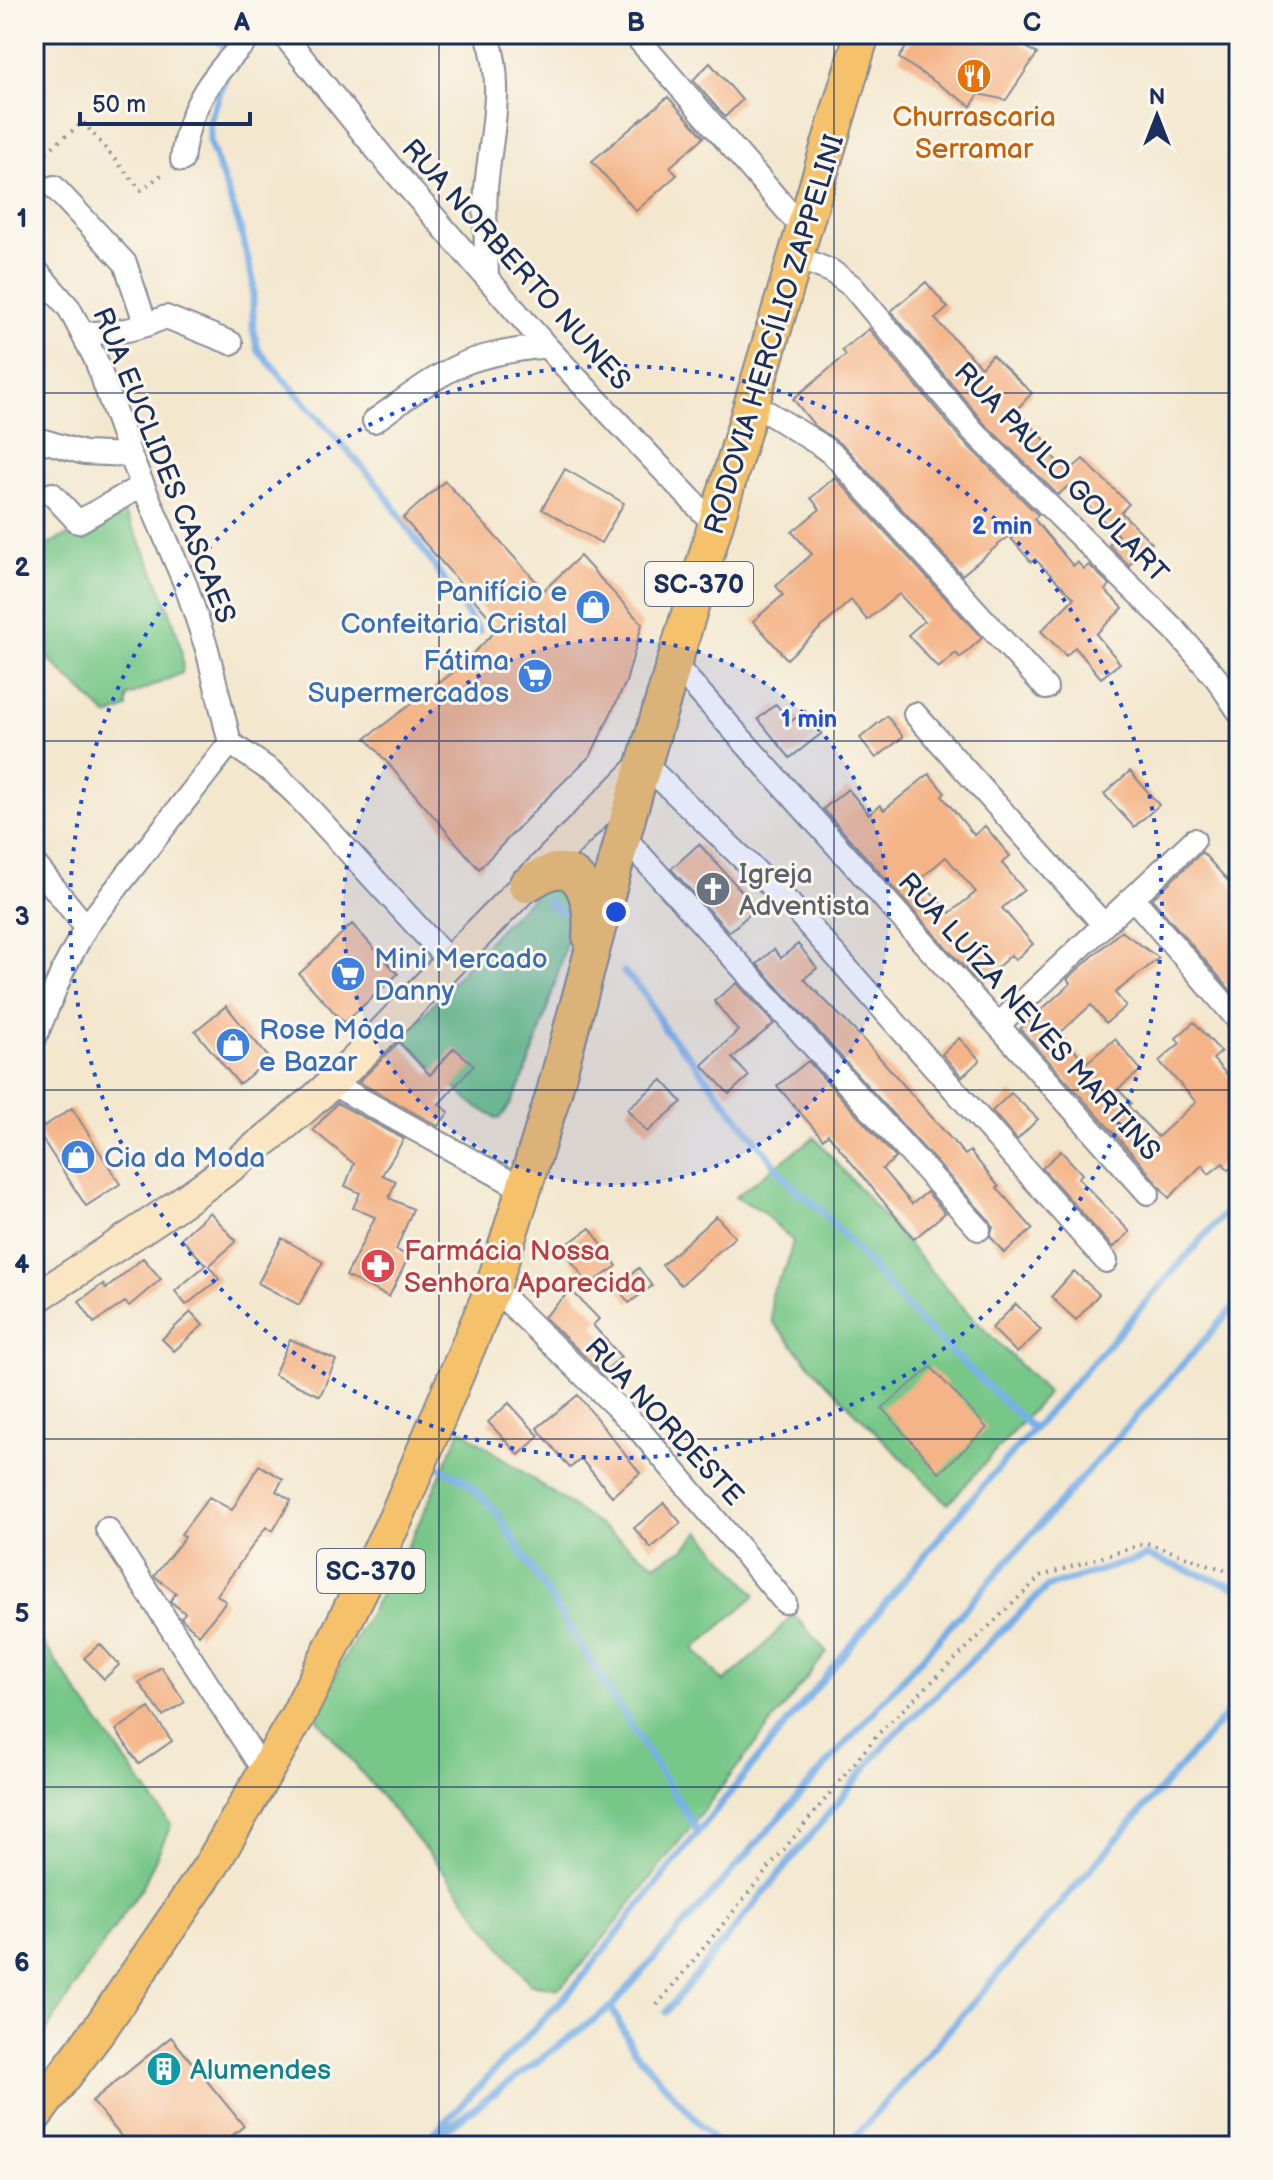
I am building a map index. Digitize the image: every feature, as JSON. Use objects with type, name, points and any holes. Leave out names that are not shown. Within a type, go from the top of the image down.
[{"type":"main road","name":"RODOVIA HERCÍLIO ZAPPELINI","points":[[34,2116],[101,2027],[212,1864],[298,1715],[396,1518],[493,1287],[525,1190],[626,825],[862,34]]},
{"type":"main road","points":[[526,885],[556,860],[575,855],[591,861],[608,892]]},
{"type":"main road","points":[[526,885],[544,874],[557,871],[569,873],[578,881],[586,893],[591,915],[587,968]]},
{"type":"street","points":[[182,160],[185,133],[194,107],[227,60],[253,34]]},
{"type":"street","name":"RUA NORBERTO NUNES","points":[[283,34],[389,165],[546,346],[716,526]]},
{"type":"street","points":[[487,34],[494,54],[497,81],[486,187],[487,277]]},
{"type":"street","points":[[634,34],[800,244]]},
{"type":"street","points":[[54,187],[125,263],[146,325]]},
{"type":"street","name":"RUA PAULO GOULART","points":[[800,244],[852,286],[973,431],[1176,631],[1210,670],[1239,712]]},
{"type":"street","name":"RUA EUCLIDES CASCAES","points":[[34,268],[69,308],[85,334],[130,455],[186,586],[230,743]]},
{"type":"street","points":[[85,334],[127,330],[166,317],[231,343]]},
{"type":"street","points":[[374,421],[438,377],[465,363],[497,353],[546,346]]},
{"type":"street","points":[[752,403],[835,456],[1046,688]]},
{"type":"street","points":[[34,438],[84,453],[130,455]]},
{"type":"street","points":[[52,494],[78,522],[143,485]]},
{"type":"street","name":"RUA LUÍZA NEVES MARTINS","points":[[675,665],[1148,1193]]},
{"type":"street","points":[[915,714],[1104,925]]},
{"type":"street","points":[[34,1040],[63,970],[86,927],[230,743],[274,773],[296,794],[450,962]]},
{"type":"street","points":[[34,1299],[227,1170],[331,1083],[371,1046],[645,764],[790,904],[1106,1261]]},
{"type":"street","points":[[569,842],[626,825],[979,1229]]},
{"type":"street","points":[[998,1025],[1194,840]]},
{"type":"street","points":[[34,863],[86,927]]},
{"type":"street","points":[[1133,898],[1239,1021]]},
{"type":"street","points":[[331,1083],[525,1190]]},
{"type":"street","name":"RUA NORDESTE","points":[[493,1287],[636,1426],[785,1602]]},
{"type":"street","points":[[107,1529],[265,1773]]},
{"type":"path","points":[[34,162],[83,122],[141,190],[182,160]]},
{"type":"path","points":[[657,2005],[879,1733],[1041,1576],[1147,1543],[1239,1575]]},
{"type":"green space","points":[[123,511],[141,543],[171,616],[182,659],[182,673],[127,697],[127,708],[108,716],[34,645],[34,550]]},
{"type":"green space","points":[[553,885],[568,897],[573,916],[531,1057],[509,1107],[498,1119],[471,1103],[403,1038],[500,928],[538,892]]},
{"type":"green space","points":[[814,1137],[969,1314],[1048,1393],[948,1504],[822,1379],[772,1321],[771,1294],[787,1264],[793,1241],[759,1209],[735,1197]]},
{"type":"green space","points":[[461,1429],[655,1564],[684,1549],[700,1531],[756,1595],[694,1649],[724,1682],[760,1650],[793,1614],[827,1652],[592,1953],[559,1989],[530,1984],[445,1873],[313,1714],[413,1536]]},
{"type":"green space","points":[[34,1630],[171,1825],[143,1886],[38,2045],[34,2040]]},
{"type":"building","name":"Churrascaria Serramar","points":[[915,34],[1006,34],[1037,54],[1006,100],[979,94],[971,106],[899,58]]},
{"type":"building","points":[[710,63],[742,100],[725,117],[693,80]]},
{"type":"building","points":[[668,97],[704,137],[670,167],[677,175],[636,211],[592,161]]},
{"type":"building","points":[[926,282],[948,308],[935,319],[981,367],[992,355],[1032,393],[1016,410],[1046,441],[1041,445],[1068,472],[1083,459],[1129,504],[1121,512],[1152,543],[1129,565],[1109,545],[1118,535],[1068,486],[1058,495],[983,422],[891,311]]},
{"type":"building","points":[[869,329],[962,440],[1038,515],[1034,519],[1073,566],[1077,562],[1084,569],[1089,565],[1110,585],[1105,590],[1123,608],[1096,634],[1120,663],[1101,678],[1075,647],[1066,656],[1041,631],[1074,598],[1035,559],[1031,562],[1009,536],[962,575],[845,447],[814,425],[793,399],[846,355],[842,350]]},
{"type":"building","points":[[565,469],[624,503],[601,543],[542,509]]},
{"type":"building","points":[[835,477],[982,638],[960,658],[956,653],[938,668],[908,635],[924,621],[899,594],[867,620],[851,600],[787,659],[753,621],[783,595],[776,586],[812,554],[792,532],[820,509],[811,498]]},
{"type":"building","name":"Fátima Supermercados","points":[[445,481],[544,590],[580,556],[642,624],[626,682],[591,755],[479,869],[366,738],[455,671],[499,628],[403,518]]},
{"type":"building","points":[[776,704],[790,722],[805,711],[822,733],[790,758],[758,719]]},
{"type":"building","points":[[887,716],[903,737],[876,758],[860,738]]},
{"type":"building","points":[[1130,771],[1159,805],[1134,827],[1104,794]]},
{"type":"building","points":[[929,774],[945,793],[942,796],[974,835],[985,826],[1010,856],[1002,863],[1024,890],[1002,908],[1033,944],[1015,960],[1011,955],[979,984],[823,809],[848,789],[869,814],[880,805],[884,810]],"holes":[[[946,857],[976,892],[950,913],[919,880]]]},
{"type":"building","name":"Igreja Adventista","points":[[699,844],[757,908],[729,932],[671,869]]},
{"type":"building","points":[[1202,852],[1239,893],[1239,1000],[1152,899]]},
{"type":"building","name":"Mini Mercado Danny","points":[[352,924],[398,974],[344,1023],[299,974]]},
{"type":"building","points":[[1121,931],[1159,958],[1115,993],[1126,1006],[1106,1023],[1091,1005],[1060,1033],[1086,1063],[1115,1039],[1141,1070],[1118,1089],[1131,1103],[1128,1106],[1158,1137],[1196,1102],[1159,1061],[1180,1043],[1176,1038],[1194,1022],[1221,1052],[1213,1059],[1239,1088],[1239,1161],[1228,1170],[1223,1163],[1209,1174],[1202,1165],[1169,1198],[1020,1029],[1071,983],[1067,979]]},
{"type":"building","points":[[798,944],[817,968],[804,979],[866,1042],[965,1155],[970,1151],[1033,1229],[1004,1253],[990,1236],[993,1227],[989,1220],[757,964],[774,949],[781,958]]},
{"type":"building","points":[[737,983],[774,1024],[732,1058],[749,1076],[729,1094],[702,1065],[738,1031],[714,1001]]},
{"type":"building","name":"Rose Moda e Bazar","points":[[226,1006],[270,1059],[239,1084],[195,1031]]},
{"type":"building","points":[[959,1038],[980,1060],[962,1077],[942,1054]]},
{"type":"building","points":[[399,1042],[430,1075],[454,1048],[474,1065],[439,1104],[449,1112],[438,1126],[359,1082]]},
{"type":"building","points":[[808,1061],[896,1158],[882,1169],[912,1204],[927,1192],[945,1213],[914,1239],[828,1134],[823,1139],[777,1086]]},
{"type":"building","points":[[662,1080],[682,1102],[647,1132],[627,1109]]},
{"type":"building","points":[[1011,1093],[1038,1119],[1017,1140],[992,1111]]},
{"type":"building","points":[[337,1103],[404,1139],[382,1175],[396,1181],[389,1198],[413,1209],[396,1250],[409,1256],[389,1297],[346,1276],[375,1217],[353,1208],[360,1193],[345,1186],[354,1164],[313,1130]]},
{"type":"building","name":"Cia da Moda","points":[[72,1108],[120,1184],[86,1206],[37,1131]]},
{"type":"building","points":[[1061,1151],[1082,1174],[1078,1178],[1130,1232],[1113,1248],[1042,1168]]},
{"type":"building","points":[[210,1212],[236,1241],[209,1266],[219,1279],[186,1305],[175,1291],[206,1265],[181,1238]]},
{"type":"building","points":[[716,1216],[735,1237],[681,1285],[662,1265]]},
{"type":"building","points":[[590,1228],[617,1266],[589,1285],[562,1248]]},
{"type":"building","points":[[282,1238],[323,1262],[299,1305],[258,1283]]},
{"type":"building","points":[[143,1258],[161,1279],[129,1306],[125,1302],[94,1323],[79,1301],[103,1284],[106,1289]]},
{"type":"building","points":[[639,1268],[652,1286],[629,1303],[619,1290],[619,1283]]},
{"type":"building","points":[[1074,1271],[1099,1294],[1076,1320],[1051,1297]]},
{"type":"building","points":[[571,1290],[599,1319],[593,1325],[621,1357],[602,1373],[544,1317]]},
{"type":"building","points":[[1016,1304],[1041,1330],[1017,1353],[992,1328]]},
{"type":"building","points":[[191,1312],[203,1325],[174,1351],[162,1339]]},
{"type":"building","points":[[290,1339],[336,1360],[320,1396],[274,1375]]},
{"type":"building","points":[[931,1367],[987,1428],[939,1473],[882,1408]]},
{"type":"building","points":[[578,1395],[640,1473],[612,1496],[581,1459],[570,1468],[537,1428]]},
{"type":"building","points":[[509,1403],[539,1436],[519,1455],[488,1422]]},
{"type":"building","points":[[259,1465],[283,1479],[276,1491],[291,1500],[273,1531],[266,1527],[217,1595],[226,1602],[199,1635],[181,1618],[185,1613],[170,1601],[176,1593],[154,1576],[185,1537],[181,1534],[209,1497],[232,1510]]},
{"type":"building","points":[[664,1503],[681,1523],[651,1548],[634,1528]]},
{"type":"building","points":[[100,1644],[119,1665],[104,1679],[84,1658]]},
{"type":"building","points":[[161,1667],[185,1702],[163,1716],[139,1683]]},
{"type":"building","points":[[149,1708],[172,1741],[139,1764],[116,1730]]},
{"type":"building","name":"Alumendes","points":[[171,2037],[244,2126],[219,2146],[129,2146],[92,2101]]},
{"type":"waterway","points":[[211,34],[223,46]]},
{"type":"waterway","points":[[225,78],[210,121],[210,143],[239,224],[253,280],[253,329],[258,350],[380,487],[479,631]]},
{"type":"waterway","points":[[547,901],[561,912]]},
{"type":"waterway","points":[[624,972],[645,994],[665,1030],[792,1186],[820,1209],[921,1323],[1033,1429]]},
{"type":"waterway","points":[[422,2146],[577,1984],[966,1505],[1239,1197]]},
{"type":"waterway","points":[[438,2135],[611,2007],[1239,1301]]},
{"type":"waterway","points":[[434,1464],[465,1481],[495,1510],[698,1832]]},
{"type":"waterway","points":[[666,2012],[888,1741],[1047,1587],[1147,1556],[1239,1588]]},
{"type":"waterway","points":[[847,2146],[1239,1700]]},
{"type":"waterway","points":[[611,2007],[634,2051],[720,2146]]},
{"type":"waterway","points":[[1216,2146],[1239,2124]]},
{"type":"place","name":"Churrascaria Serramar","points":[[974,76]]},
{"type":"place","name":"Panifício e Confeitaria Cristal","points":[[593,607]]},
{"type":"place","name":"Fátima Supermercados","points":[[535,676]]},
{"type":"place","name":"Igreja Adventista","points":[[713,889]]},
{"type":"place","name":"Mini Mercado Danny","points":[[348,974]]},
{"type":"place","name":"Rose Moda e Bazar","points":[[233,1045]]},
{"type":"place","name":"Cia da Moda","points":[[78,1157]]},
{"type":"place","name":"Farmácia Nossa Senhora Aparecida","points":[[378,1266]]},
{"type":"place","name":"Alumendes","points":[[164,2069]]}]
